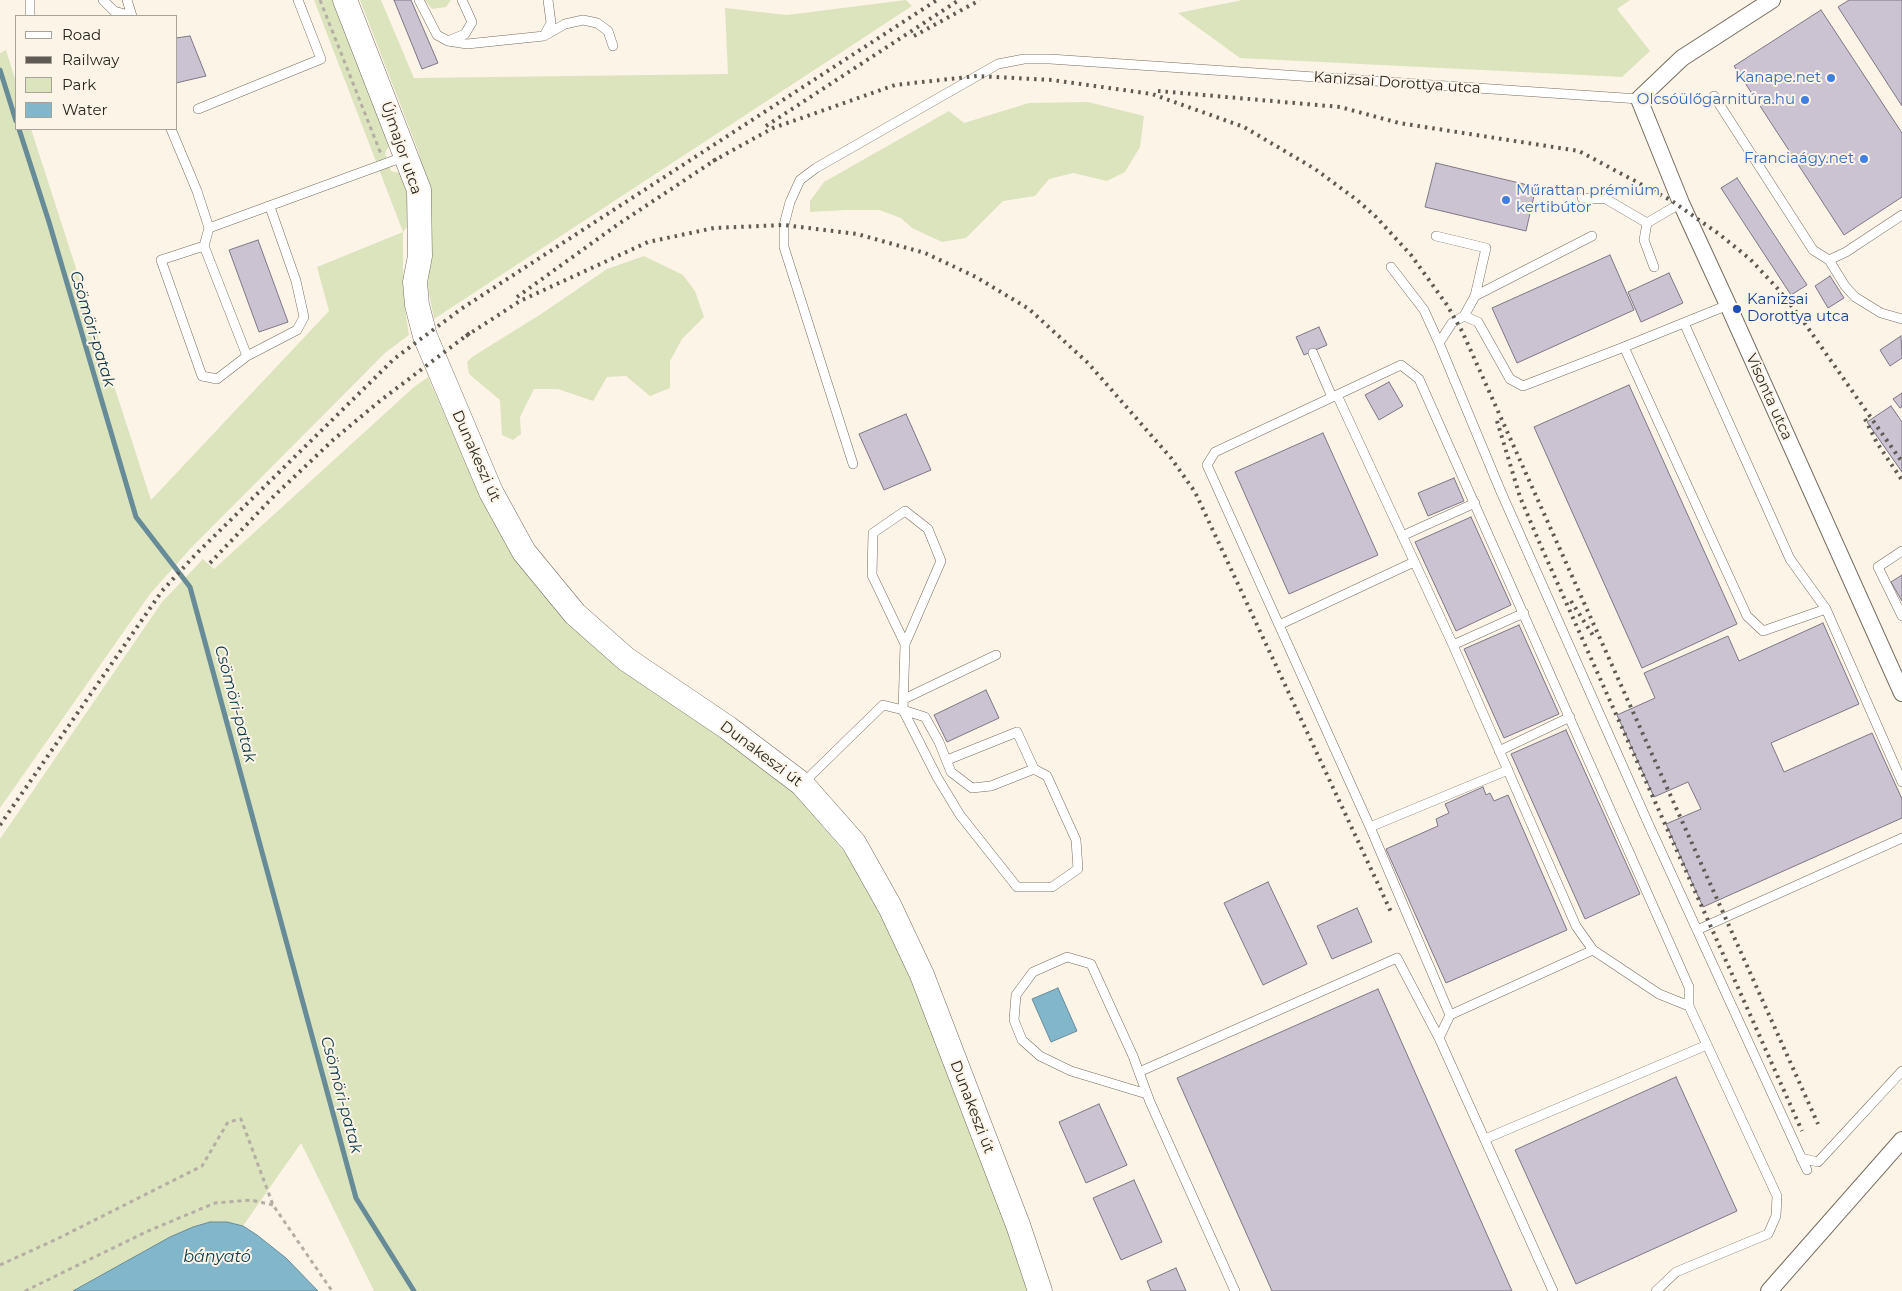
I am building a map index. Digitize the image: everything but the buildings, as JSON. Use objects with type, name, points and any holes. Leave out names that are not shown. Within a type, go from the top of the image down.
[{"type":"street","name":"Újmajor utca","points":[[345,0],[396,160],[419,190],[420,256],[415,282],[417,305],[425,336],[435,359]]},
{"type":"street","points":[[1638,99],[1682,58],[1772,0]]},
{"type":"street","name":"Visonta utca","points":[[1638,99],[1681,203],[1902,693]]},
{"type":"street","name":"Dunakeszi út","points":[[435,359],[496,501],[524,552],[574,614],[626,659],[728,728],[802,784],[854,842],[890,907],[925,985],[1018,1225],[1040,1291]]},
{"type":"street","points":[[1769,1291],[1902,1140]]},
{"type":"lane","points":[[30,0],[30,15]]},
{"type":"lane","points":[[103,0],[114,11],[128,15]]},
{"type":"lane","points":[[127,0],[132,15]]},
{"type":"lane","points":[[198,109],[321,60],[298,0]]},
{"type":"lane","points":[[419,0],[437,35],[448,41],[467,44],[544,36],[565,24],[583,20],[597,23],[608,31],[613,46]]},
{"type":"lane","points":[[448,41],[465,34],[472,22],[462,0]]},
{"type":"lane","points":[[544,36],[551,23],[548,0]]},
{"type":"lane","name":"Kanizsai Dorottya utca","points":[[854,464],[784,247],[784,225],[790,202],[800,180],[816,168],[998,64],[1024,59],[1050,59],[1638,99]]},
{"type":"lane","points":[[1714,96],[1813,250],[1829,260],[1845,286],[1855,297],[1881,313],[1902,319]]},
{"type":"lane","points":[[171,130],[197,191],[209,228],[204,246],[247,356]]},
{"type":"lane","points":[[209,228],[396,160]]},
{"type":"lane","points":[[1582,198],[1606,199],[1647,223]]},
{"type":"lane","points":[[1654,267],[1644,240],[1647,223],[1681,203]]},
{"type":"lane","points":[[204,246],[160,260],[202,376],[217,380],[247,356],[297,330],[304,317],[296,281],[270,207]]},
{"type":"lane","points":[[1829,260],[1846,252],[1902,215]]},
{"type":"lane","points":[[1436,236],[1486,248],[1475,296],[1464,316],[1452,323],[1439,343]]},
{"type":"lane","points":[[1475,296],[1592,236]]},
{"type":"lane","points":[[1391,267],[1424,310],[1501,492],[1697,930],[1807,1170]]},
{"type":"lane","points":[[1464,316],[1478,322],[1510,379],[1523,386],[1624,348],[1728,305]]},
{"type":"lane","points":[[1684,323],[1790,559],[1826,609],[1902,782]]},
{"type":"lane","points":[[1624,348],[1747,616],[1763,631],[1826,609]]},
{"type":"lane","points":[[1313,353],[1453,645],[1576,926],[1593,950],[1658,994],[1689,1006]]},
{"type":"lane","points":[[1450,1015],[1370,828],[1207,465],[1215,452],[1401,365],[1419,379],[1689,988],[1689,1006],[1777,1196],[1776,1216],[1768,1234],[1676,1272],[1659,1290]]},
{"type":"lane","points":[[1402,536],[1475,503]]},
{"type":"lane","points":[[905,644],[872,576],[872,533],[905,511],[928,529],[941,561],[905,644],[903,710],[960,815],[1017,887],[1052,887],[1078,869],[1076,840],[1047,776],[1034,769],[1017,732],[946,760]]},
{"type":"lane","points":[[1902,551],[1878,566],[1902,616]]},
{"type":"lane","points":[[1279,625],[1414,562]]},
{"type":"lane","points":[[1453,645],[1524,613]]},
{"type":"lane","points":[[904,698],[996,655]]},
{"type":"lane","points":[[802,784],[883,705],[925,717],[939,742],[951,772],[972,788],[991,786],[1034,769]]},
{"type":"lane","points":[[1499,751],[1570,717]]},
{"type":"lane","points":[[1370,828],[1508,770]]},
{"type":"lane","points":[[1697,930],[1902,838]]},
{"type":"lane","points":[[1440,1038],[1450,1015],[1593,950]]},
{"type":"lane","points":[[1147,1094],[1071,1071],[1040,1056],[1022,1040],[1014,1020],[1016,995],[1032,972],[1067,958],[1091,964],[1235,1291]]},
{"type":"lane","points":[[1139,1072],[1397,958],[1440,1038],[1553,1291]]},
{"type":"lane","points":[[1485,1140],[1707,1045]]},
{"type":"lane","points":[[1801,1158],[1818,1162],[1902,1071]]},
{"type":"path","points":[[320,0],[396,160]]},
{"type":"path","points":[[0,1265],[59,1238],[202,1166],[228,1122],[241,1119],[273,1204],[332,1291]]},
{"type":"path","points":[[25,1291],[148,1231],[215,1203],[251,1200],[273,1204]]},
{"type":"green space","points":[[314,0],[342,0],[393,139],[385,153],[391,171],[400,173],[409,180],[411,222],[403,232]]},
{"type":"green space","points":[[360,0],[381,0],[414,78],[728,74],[725,8],[787,15],[906,0],[912,6],[434,319],[428,288],[430,209],[419,153]]},
{"type":"green space","points":[[425,0],[451,0],[446,7],[432,9]]},
{"type":"green space","points":[[1242,0],[1630,0],[1617,9],[1650,51],[1622,77],[1240,58],[1178,13]]},
{"type":"green space","points":[[6,50],[15,79],[15,130],[31,130],[151,500],[329,311],[317,267],[403,232],[405,309],[409,335],[385,353],[190,549],[150,594],[0,808],[0,53]]},
{"type":"green space","points":[[1088,102],[1144,116],[1140,147],[1125,172],[1107,181],[1073,173],[1049,179],[1035,196],[1003,201],[966,238],[942,242],[912,228],[901,218],[879,210],[810,212],[810,201],[824,182],[949,111],[964,123],[1029,103]]},
{"type":"green space","points":[[644,256],[683,275],[695,291],[704,317],[682,339],[670,361],[670,388],[650,396],[626,376],[607,377],[593,401],[558,389],[534,389],[520,417],[521,434],[513,440],[502,435],[500,400],[469,374],[467,362],[607,269]]},
{"type":"green space","points":[[428,377],[476,487],[518,557],[721,736],[793,792],[846,854],[886,915],[1007,1226],[1028,1291],[374,1291],[301,1143],[243,1226],[227,1222],[193,1227],[73,1291],[0,1291],[0,839],[162,602],[203,559],[214,569],[414,387]]},
{"type":"water","points":[[1058,988],[1077,1031],[1051,1042],[1032,999]]},
{"type":"water","name":"bányató","points":[[210,1222],[227,1222],[243,1226],[286,1258],[318,1291],[73,1291],[170,1237]]},
{"type":"waterway","name":"Csömöri-patak","points":[[0,70],[15,118]]},
{"type":"waterway","name":"Csömöri-patak","points":[[19,130],[49,222],[136,517],[190,587],[356,1198],[414,1291]]},
{"type":"railway","points":[[0,825],[162,591],[196,554],[394,359],[461,309],[937,0]]},
{"type":"railway","points":[[766,126],[959,0]]},
{"type":"railway","points":[[914,36],[980,0]]},
{"type":"railway","points":[[713,161],[773,128],[895,85],[977,76],[1052,80],[1152,94],[1244,127],[1315,169],[1357,200],[1376,217],[1411,255],[1447,305],[1462,331],[1818,1124]]},
{"type":"railway","points":[[1158,91],[1340,107],[1399,123],[1579,151],[1672,201],[1719,234],[1750,259],[1778,289],[1801,318],[1902,462]]},
{"type":"railway","points":[[517,297],[617,225],[718,158]]},
{"type":"railway","points":[[466,336],[520,301],[648,242],[714,228],[784,225],[857,234],[925,253],[976,277],[1029,309],[1088,363],[1171,458],[1195,492],[1392,914]]},
{"type":"railway","points":[[210,563],[274,496],[333,440],[381,400],[471,332]]},
{"type":"railway","points":[[1865,419],[1877,443],[1902,480]]},
{"type":"railway","points":[[1497,421],[1520,497],[1540,544],[1802,1131]]},
{"type":"railway","points":[[1571,601],[1594,637]]},
{"type":"place","name":"Kanape.net","points":[[1831,78]]},
{"type":"place","name":"Olcsóülőgarnitúra.hu","points":[[1805,100]]},
{"type":"place","name":"Franciaágy.net","points":[[1864,159]]},
{"type":"place","name":"Műrattan prémium kertibútor","points":[[1506,200]]},
{"type":"place","name":"Kanizsai Dorottya utca","points":[[1737,309]]}]
